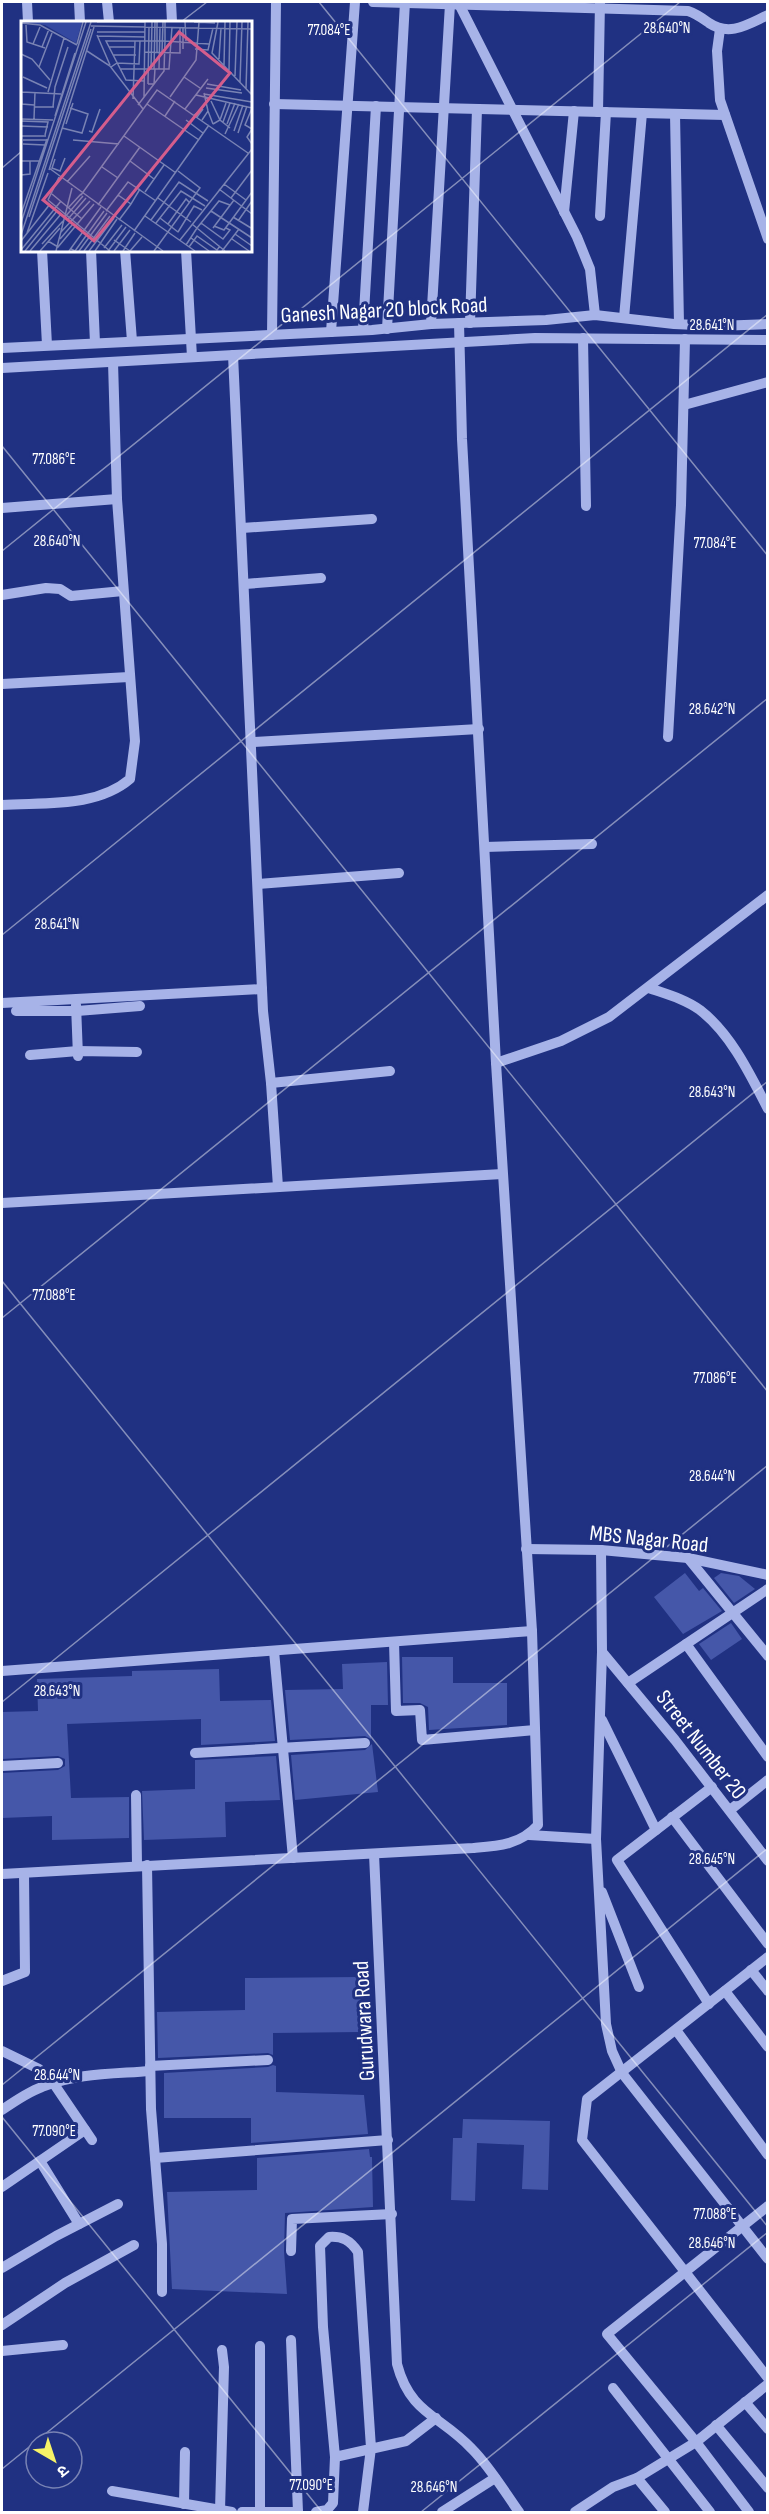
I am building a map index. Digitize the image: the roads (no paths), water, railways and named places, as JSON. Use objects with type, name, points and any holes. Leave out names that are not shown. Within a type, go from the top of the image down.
[{"type":"street","points":[[27,2],[28,21]]},
{"type":"street","points":[[78,2],[80,21]]},
{"type":"street","points":[[107,2],[109,21]]},
{"type":"street","points":[[171,2],[172,21]]},
{"type":"street","points":[[272,335],[276,2]]},
{"type":"street","points":[[331,332],[355,2]]},
{"type":"street","points":[[373,2],[668,6],[696,13],[720,29],[732,30],[768,15]]},
{"type":"street","points":[[387,329],[405,2]]},
{"type":"street","points":[[431,324],[444,108],[456,3]]},
{"type":"street","points":[[456,3],[564,212],[590,269],[595,315]]},
{"type":"street","points":[[600,5],[602,112],[600,216]]},
{"type":"street","points":[[720,29],[717,51],[718,85],[725,115],[768,239]]},
{"type":"street","points":[[274,104],[725,115]]},
{"type":"street","points":[[363,330],[376,106]]},
{"type":"street","points":[[2,1874],[500,1845],[518,1841],[538,1826],[532,1631],[502,1174],[458,343],[464,323],[477,109]]},
{"type":"street","points":[[564,212],[574,111]]},
{"type":"street","points":[[624,318],[642,113]]},
{"type":"street","points":[[675,114],[679,324]]},
{"type":"street","points":[[42,252],[47,345]]},
{"type":"street","points":[[91,252],[95,343]]},
{"type":"street","points":[[125,252],[132,341]]},
{"type":"street","points":[[186,252],[192,357]]},
{"type":"street","name":"Ganesh Nagar 20 block Road","points":[[2,348],[387,329],[431,324],[546,320],[595,315],[679,324],[768,324]]},
{"type":"street","name":"Ganesh Nagar 20 block Road","points":[[2,368],[535,338],[768,340]]},
{"type":"street","points":[[583,338],[586,506]]},
{"type":"street","points":[[668,737],[680,527],[685,339]]},
{"type":"street","points":[[234,355],[262,989],[279,1187]]},
{"type":"street","points":[[2,805],[85,800],[117,789],[130,779],[135,741],[117,499],[113,362]]},
{"type":"street","points":[[684,405],[768,382]]},
{"type":"street","points":[[2,508],[117,499]]},
{"type":"street","points":[[242,528],[372,519]]},
{"type":"street","points":[[245,584],[321,578]]},
{"type":"street","points":[[2,595],[46,588],[60,589],[71,596],[123,591]]},
{"type":"street","points":[[2,684],[129,676]]},
{"type":"street","points":[[252,742],[479,729]]},
{"type":"street","points":[[485,847],[592,844]]},
{"type":"street","points":[[258,884],[399,873]]},
{"type":"street","points":[[496,1063],[561,1041],[609,1017],[768,895]]},
{"type":"street","points":[[649,988],[674,996],[698,1009],[715,1024],[727,1038],[768,1109]]},
{"type":"street","points":[[2,1003],[262,989]]},
{"type":"street","points":[[76,999],[78,1054]]},
{"type":"street","points":[[16,1011],[76,1011],[140,1006]]},
{"type":"street","points":[[30,1055],[137,1052]]},
{"type":"street","points":[[271,1083],[390,1071]]},
{"type":"street","points":[[2,1203],[502,1174]]},
{"type":"street","name":"MBS Nagar Road","points":[[526,1549],[601,1550],[688,1558],[768,1575]]},
{"type":"street","points":[[601,1550],[602,1652],[597,1839],[606,2024],[612,2051],[622,2073],[768,2259]]},
{"type":"street","points":[[688,1558],[768,1656]]},
{"type":"street","points":[[628,1683],[768,1589]]},
{"type":"street","points":[[2,1671],[532,1631]]},
{"type":"street","points":[[394,1642],[396,1711],[420,1710],[422,1740],[535,1730]]},
{"type":"street","points":[[686,1644],[768,1757]]},
{"type":"street","points":[[274,1651],[293,1858]]},
{"type":"street","name":"Street Number 20","points":[[602,1652],[712,1787],[768,1861]]},
{"type":"street","points":[[600,1716],[656,1830]]},
{"type":"street","points":[[195,1753],[365,1743]]},
{"type":"street","points":[[2,1766],[58,1763]]},
{"type":"street","points":[[730,1810],[768,1780]]},
{"type":"street","points":[[709,2004],[616,1860],[712,1787]]},
{"type":"street","points":[[136,1795],[142,1865],[155,2158],[162,2244],[162,2292]]},
{"type":"street","points":[[672,1817],[768,1944]]},
{"type":"street","points":[[529,1835],[597,1839]]},
{"type":"street","name":"Gurudwara Road","points":[[374,1854],[397,2364],[402,2384],[414,2402],[472,2448],[519,2512]]},
{"type":"street","points":[[2,1981],[25,1972],[24,1873]]},
{"type":"street","points":[[598,1883],[639,1987]]},
{"type":"street","points":[[768,1957],[587,2099],[582,2140],[768,2378]]},
{"type":"street","points":[[751,1970],[768,1991]]},
{"type":"street","points":[[725,1991],[768,2047]]},
{"type":"street","points":[[676,2030],[768,2155]]},
{"type":"street","points":[[2,2051],[39,2069],[54,2084],[92,2140]]},
{"type":"street","points":[[2,2110],[24,2095],[83,2077],[150,2069],[268,2060]]},
{"type":"street","points":[[2,2187],[85,2130]]},
{"type":"street","points":[[155,2158],[388,2140]]},
{"type":"street","points":[[40,2161],[79,2224]]},
{"type":"street","points":[[2,2268],[118,2204]]},
{"type":"street","points":[[748,2512],[696,2442],[607,2334],[768,2206]]},
{"type":"street","points":[[291,2251],[292,2219],[392,2214]]},
{"type":"street","points":[[324,2512],[333,2503],[334,2457],[323,2327],[320,2246],[329,2237],[340,2236],[352,2244],[358,2252],[371,2448],[363,2512]]},
{"type":"street","points":[[2,2325],[65,2283],[134,2245]]},
{"type":"street","points":[[242,2512],[298,2512],[291,2340]]},
{"type":"street","points":[[2,2351],[63,2345]]},
{"type":"street","points":[[260,2346],[260,2511]]},
{"type":"street","points":[[220,2510],[224,2367],[222,2350]]},
{"type":"street","points":[[575,2512],[590,2509],[613,2487],[637,2478],[696,2442],[768,2384]]},
{"type":"street","points":[[613,2388],[710,2512]]},
{"type":"street","points":[[745,2402],[768,2430]]},
{"type":"street","points":[[334,2457],[406,2441],[436,2418]]},
{"type":"street","points":[[716,2425],[768,2488]]},
{"type":"street","points":[[184,2504],[185,2452]]},
{"type":"street","points":[[442,2512],[495,2478]]},
{"type":"street","points":[[637,2478],[665,2512]]},
{"type":"street","points":[[112,2491],[232,2512]]}]
